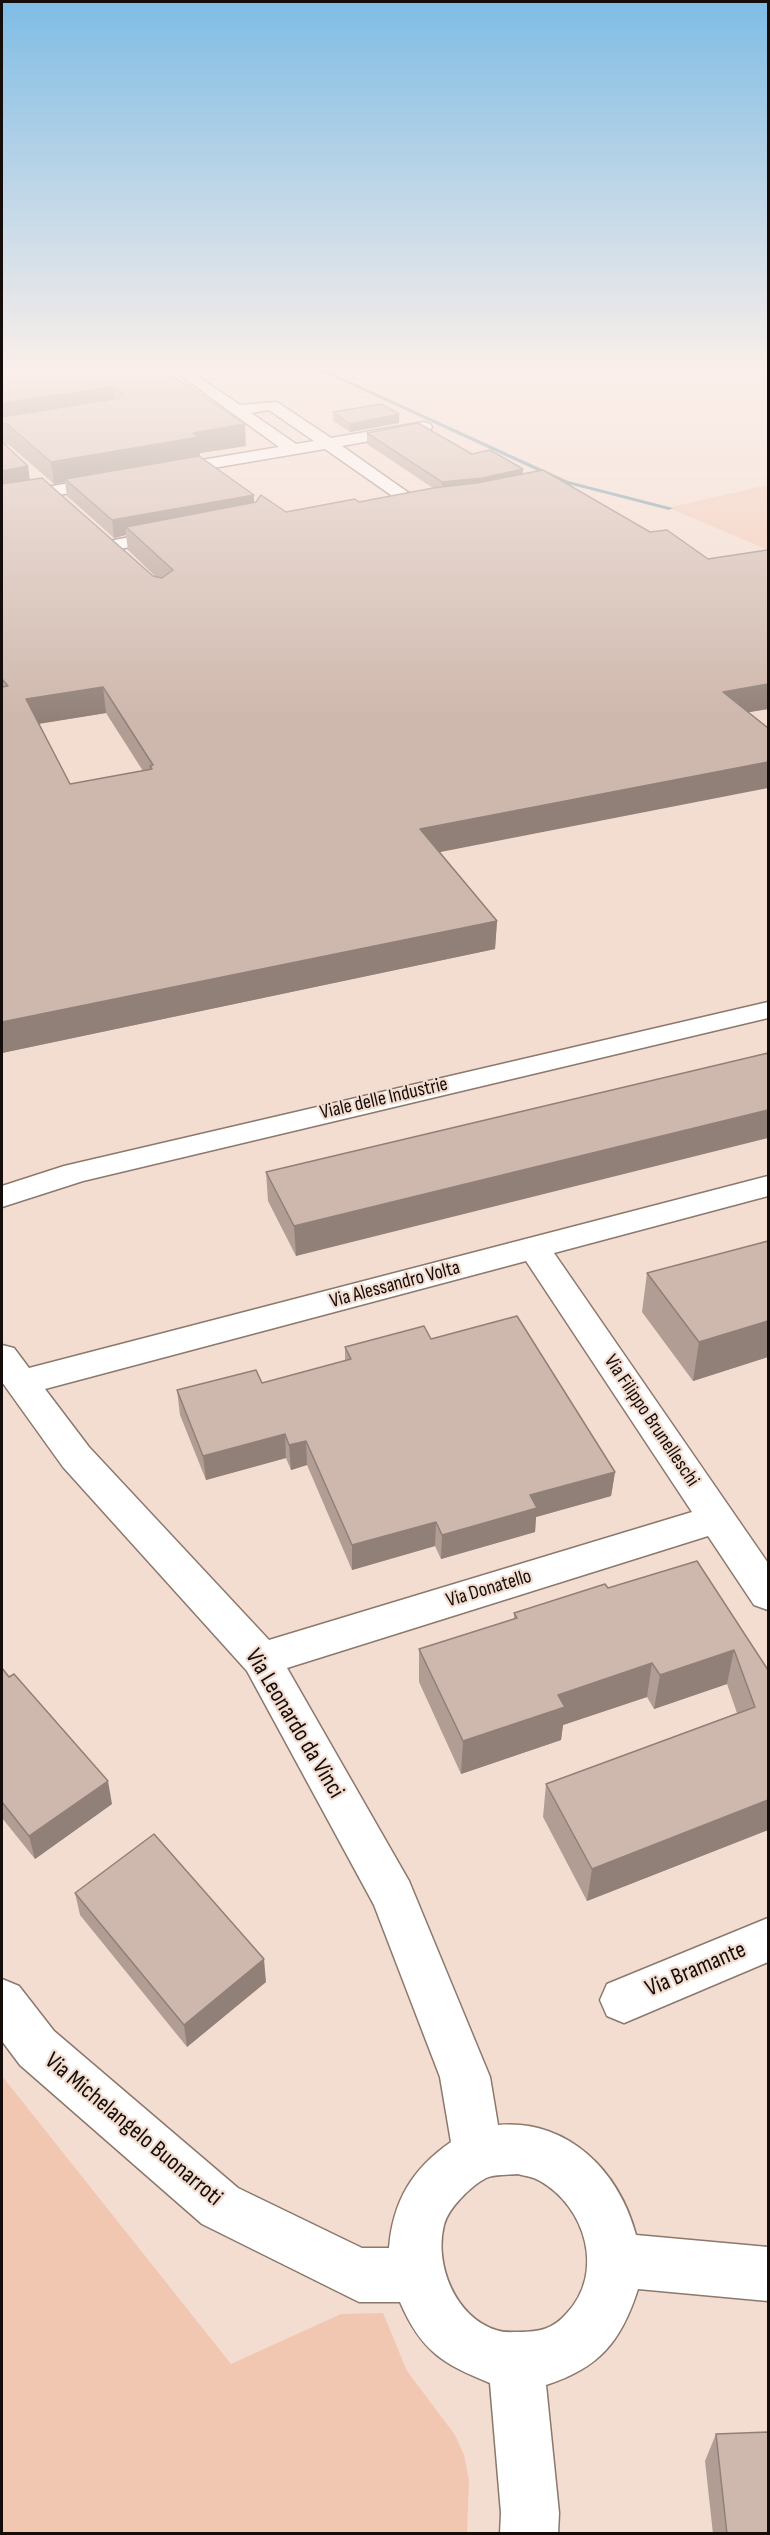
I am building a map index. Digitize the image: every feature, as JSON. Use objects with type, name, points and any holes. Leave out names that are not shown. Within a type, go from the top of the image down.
[{"type":"street","points":[[40,486],[64,507]]},
{"type":"street","points":[[2,500],[80,486]]},
{"type":"street","points":[[390,486],[416,504],[427,503]]},
{"type":"street","points":[[383,502],[407,498]]},
{"type":"street","points":[[91,531],[124,560]]},
{"type":"street","points":[[109,546],[186,532]]},
{"type":"street","name":"Viale delle Industrie","points":[[2,1223],[5,1213],[2,1196],[75,1173],[768,1010]]},
{"type":"street","name":"Via Alessandro Volta","points":[[11,1370],[534,1248],[768,1186]]},
{"type":"street","name":"Via Filippo Brunelleschi","points":[[534,1248],[768,1594]]},
{"type":"street","name":"Via Leonardo da Vinci","points":[[11,1370],[76,1457],[261,1659],[393,1896],[465,2077],[478,2154]]},
{"type":"street","name":"Via Donatello","points":[[261,1659],[717,1519]]},
{"type":"street","name":"Via Bramante","points":[[624,2000],[768,1940]]},
{"type":"street","name":"Via Michelangelo Buonarroti","points":[[2,2002],[37,2048],[220,2206],[359,2275],[403,2275],[416,2270]]},
{"type":"street","points":[[518,2149],[552,2158],[584,2182],[606,2217],[615,2260],[609,2300],[591,2330],[563,2354],[516,2363],[474,2351],[442,2327],[420,2287],[416,2270],[415,2239],[424,2206],[445,2175],[478,2154],[518,2149]]},
{"type":"street","points":[[615,2260],[768,2274]]},
{"type":"street","points":[[516,2363],[530,2513],[529,2534]]},
{"type":"shaded area","points":[[768,486],[768,550],[669,508]]},
{"type":"shaded area","points":[[2,2076],[231,2364],[341,2314],[383,2313],[407,2371],[455,2435],[464,2455],[469,2480],[467,2533],[2,2533]]},
{"type":"building","points":[[2,486],[51,486],[153,576],[162,578],[173,570],[126,527],[256,502],[261,495],[286,512],[355,499],[359,502],[433,488],[571,486],[650,532],[667,530],[708,559],[767,550],[768,684],[723,692],[768,728],[768,762],[420,829],[497,921],[2,1022],[2,687],[8,686],[2,679]],"holes":[[[103,687],[153,765],[150,766],[152,769],[70,784],[26,699]]]},
{"type":"building","points":[[73,486],[242,486],[254,495],[112,520]]},
{"type":"building","points":[[768,1053],[768,1110],[294,1226],[266,1172]]},
{"type":"building","points":[[768,1241],[768,1321],[699,1342],[647,1273]]},
{"type":"building","points":[[517,1316],[615,1472],[530,1495],[537,1508],[442,1535],[436,1522],[352,1545],[306,1441],[289,1445],[285,1434],[203,1456],[177,1390],[256,1370],[262,1383],[351,1359],[345,1347],[424,1326],[431,1339]]},
{"type":"building","points":[[697,1561],[768,1670],[768,1800],[592,1869],[546,1784],[755,1707],[734,1650],[660,1675],[652,1663],[558,1695],[565,1707],[463,1741],[419,1649],[517,1618],[514,1613],[605,1584],[608,1588]]},
{"type":"building","points":[[2,1668],[9,1677],[14,1674],[108,1781],[29,1836],[2,1802]]},
{"type":"building","points":[[154,1834],[264,1959],[184,2025],[75,1893]]},
{"type":"building","points":[[768,2432],[768,2534],[727,2534],[716,2434]]},
{"type":"waterway","points":[[583,486],[669,508]]}]
